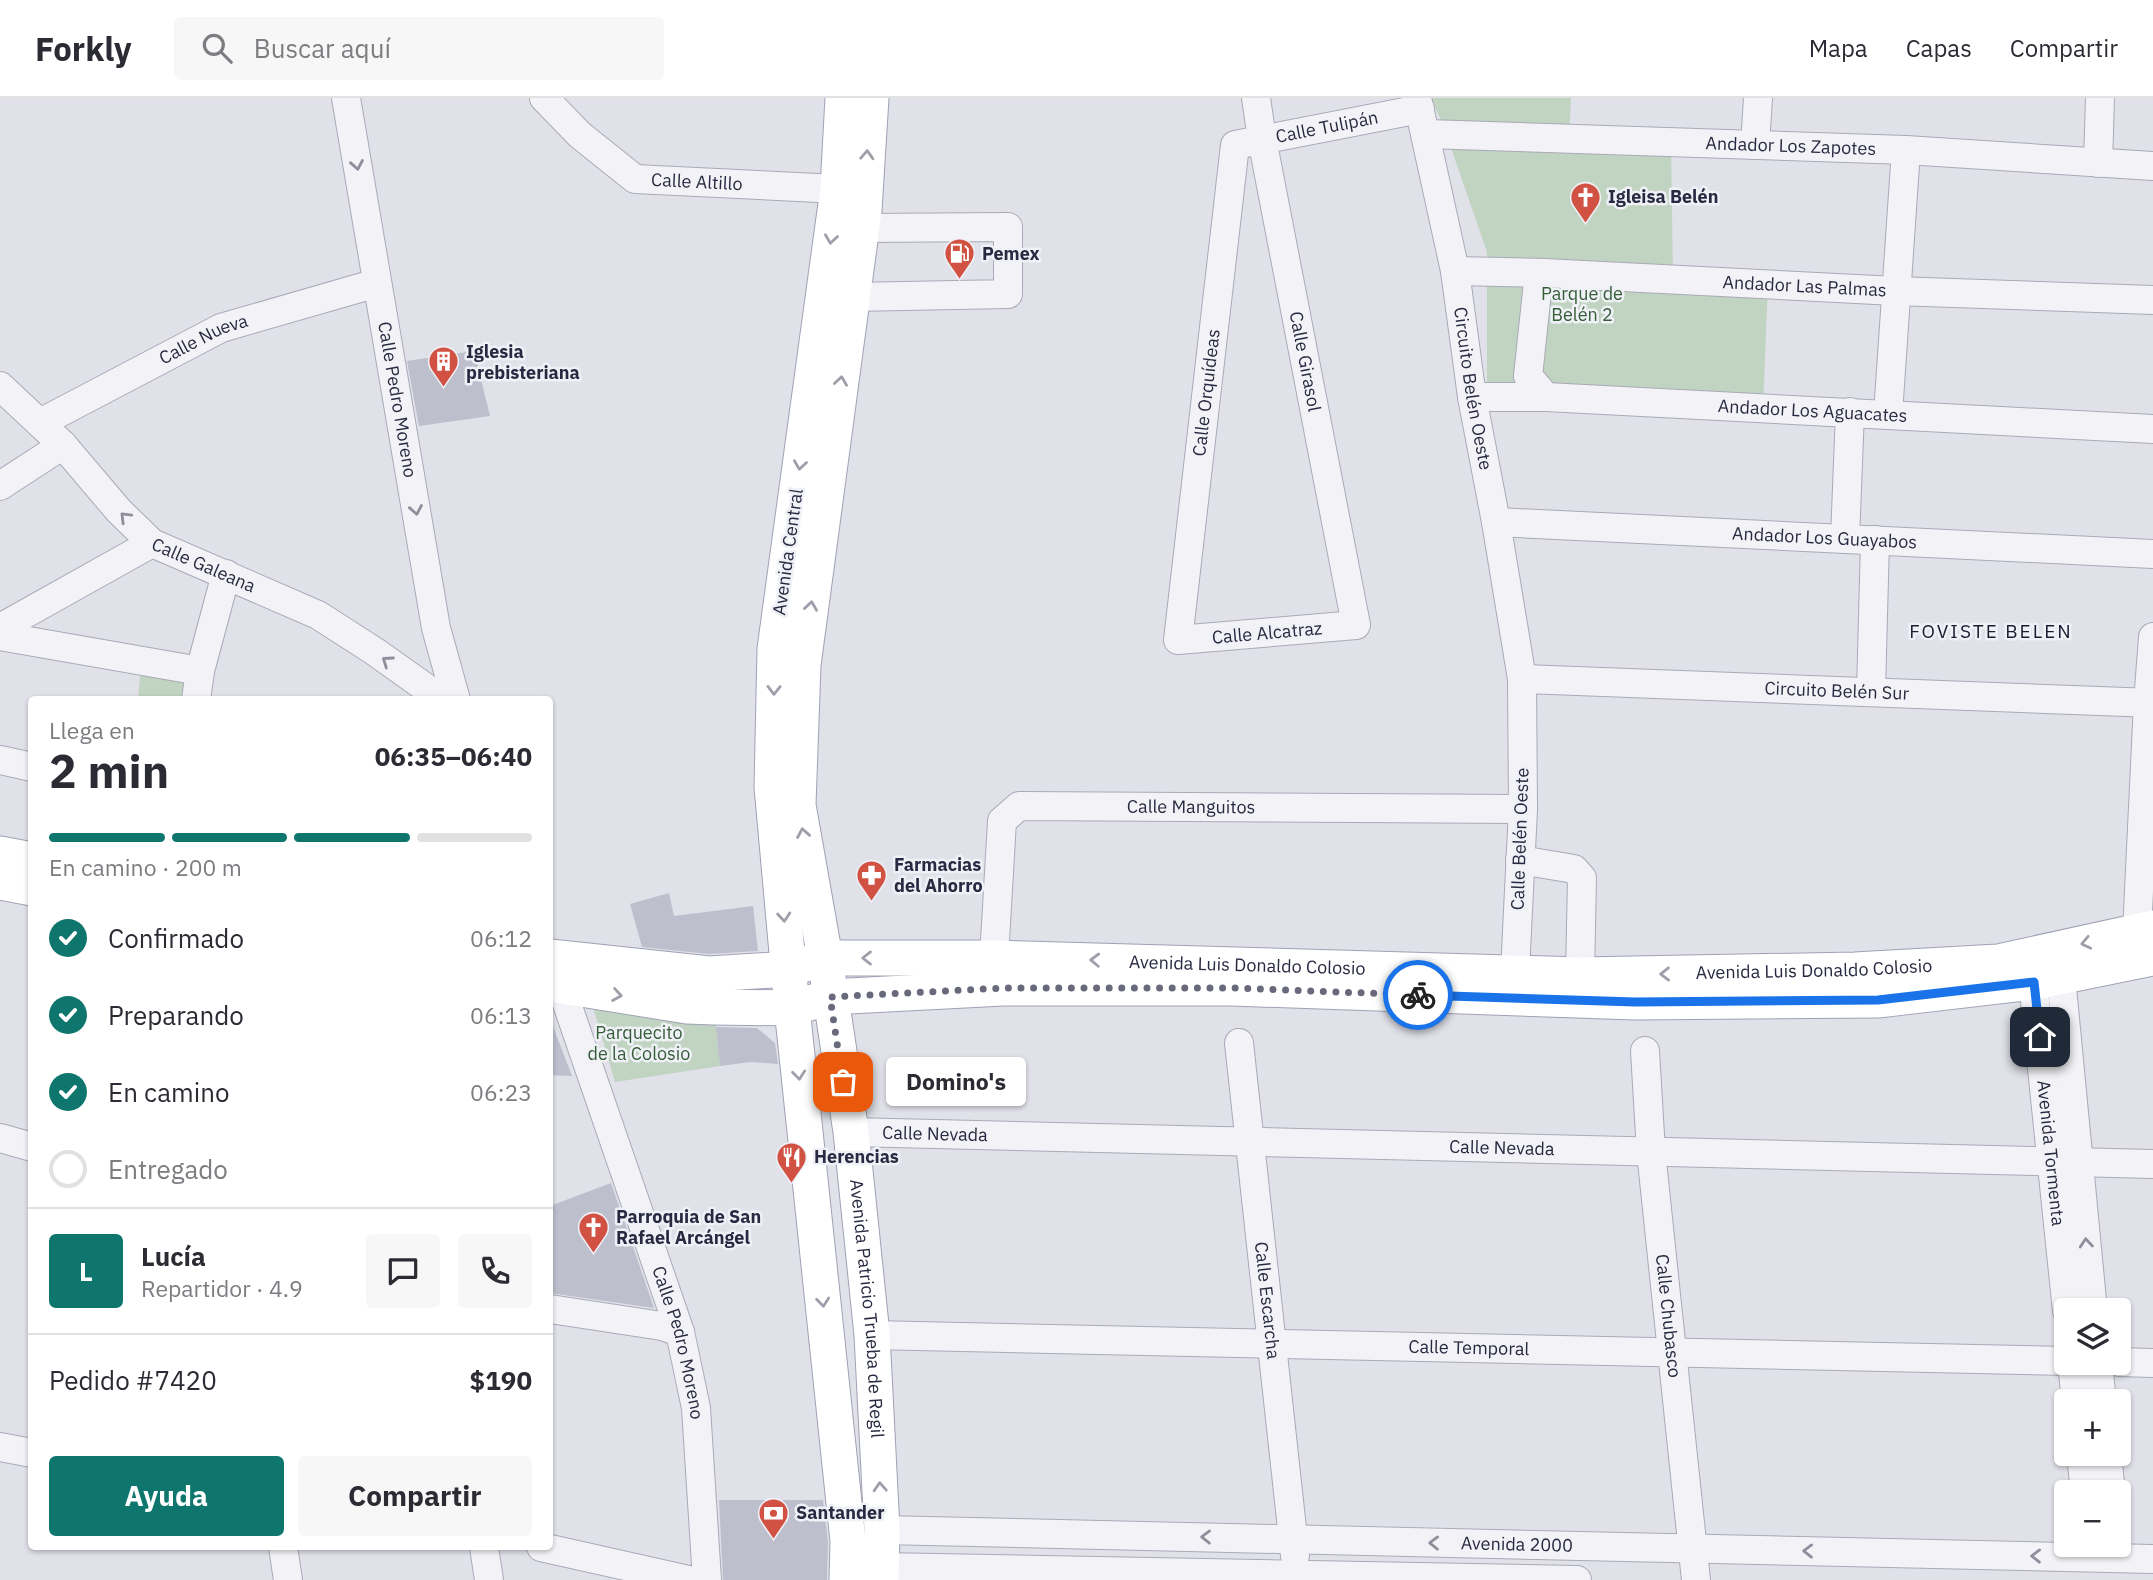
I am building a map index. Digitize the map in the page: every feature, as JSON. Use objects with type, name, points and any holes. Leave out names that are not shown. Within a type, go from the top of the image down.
[{"type":"main road","name":"Avenida Central","points":[[792,1007],[772,787],[775,649],[838,189],[843,98]]},
{"type":"main road","name":"Avenida Central","points":[[830,997],[799,805],[803,665],[862,229],[871,98]]},
{"type":"main road","points":[[0,854],[28,859]]},
{"type":"main road","points":[[0,882],[28,887]]},
{"type":"main road","points":[[553,968],[687,1006],[792,1007],[830,997],[1003,988],[1514,985],[1635,1002],[1878,1000],[2042,971],[2146,945]]},
{"type":"main road","name":"Avenida Luis Donaldo Colosio","points":[[553,968],[709,974],[789,969],[825,958],[994,958],[1514,985],[1580,975],[1855,970],[1998,962],[2042,971]]},
{"type":"main road","name":"Avenida Patricio Trueba de Regil","points":[[830,997],[851,1132],[872,1335],[882,1573]]},
{"type":"main road","points":[[792,1007],[848,1541],[846,1580]]},
{"type":"street","name":"Calle Pedro Moreno","points":[[346,98],[436,628],[455,696]]},
{"type":"street","name":"Calle Altillo","points":[[544,98],[580,135],[635,179],[838,189]]},
{"type":"street","name":"Calle Girasol","points":[[1256,98],[1356,625]]},
{"type":"street","points":[[1755,145],[1758,98]]},
{"type":"street","points":[[2098,163],[2100,98]]},
{"type":"street","name":"Calle Tulipán","points":[[1235,145],[1421,114]]},
{"type":"street","name":"Andador Los Zapotes","points":[[1421,114],[1755,145],[1906,150],[2153,166]]},
{"type":"street","name":"Circuito Belén Oeste","points":[[1421,114],[1455,271],[1472,397],[1522,679]]},
{"type":"street","name":"Calle Orquídeas","points":[[1178,640],[1235,145]]},
{"type":"street","points":[[1888,414],[1906,150]]},
{"type":"street","points":[[852,297],[1008,294],[1008,227],[862,229]]},
{"type":"street","name":"Andador Las Palmas","points":[[1455,271],[2153,300]]},
{"type":"street","points":[[1539,273],[1528,376],[1546,397]]},
{"type":"street","name":"Calle Nueva","points":[[40,423],[221,328],[377,283]]},
{"type":"street","name":"Calle Galeana","points":[[0,386],[63,445],[119,511],[152,544],[318,615],[437,696]]},
{"type":"street","name":"Andador Los Aguacates","points":[[1472,397],[1546,397],[2153,429]]},
{"type":"street","points":[[1845,539],[1850,412]]},
{"type":"street","points":[[0,486],[63,445]]},
{"type":"street","name":"Andador Los Guayabos","points":[[1496,522],[2153,554]]},
{"type":"street","points":[[1871,692],[1875,540]]},
{"type":"street","points":[[0,628],[152,544]]},
{"type":"street","points":[[197,696],[200,671],[226,574]]},
{"type":"street","name":"Calle Alcatraz","points":[[1178,640],[1356,625]]},
{"type":"street","points":[[0,636],[200,671]]},
{"type":"street","points":[[2146,945],[2153,637]]},
{"type":"street","name":"Circuito Belén Sur","points":[[1522,679],[2150,703]]},
{"type":"street","name":"Calle Belén Oeste","points":[[1514,985],[1523,809],[1522,679]]},
{"type":"street","points":[[0,760],[28,766]]},
{"type":"street","name":"Calle Manguitos","points":[[994,958],[1002,821],[1019,806],[1523,809]]},
{"type":"street","points":[[1520,860],[1574,869],[1582,878],[1580,975]]},
{"type":"street","name":"Calle Pedro Moreno","points":[[553,971],[680,1332],[696,1408],[707,1580]]},
{"type":"street","name":"Avenida Tormenta","points":[[2042,971],[2066,1162],[2091,1298]]},
{"type":"street","name":"Calle Escarcha","points":[[1239,1044],[1296,1563]]},
{"type":"street","name":"Calle Chubasco","points":[[1645,1051],[1651,1153],[1696,1580]]},
{"type":"street","name":"Calle Nevada","points":[[851,1132],[2153,1164]]},
{"type":"street","points":[[0,1138],[28,1146]]},
{"type":"street","name":"Avenida Tormenta","points":[[2066,1162],[2067,1298]]},
{"type":"street","points":[[553,1309],[662,1326],[680,1332]]},
{"type":"street","name":"Calle Temporal","points":[[872,1335],[2054,1361]]},
{"type":"street","points":[[2131,1362],[2153,1363]]},
{"type":"street","points":[[0,1447],[28,1452]]},
{"type":"street","name":"Avenida 2000","points":[[882,1530],[1296,1563],[1577,1580]]},
{"type":"street","name":"Avenida 2000","points":[[882,1573],[1296,1563],[1693,1549],[2105,1561],[2153,1559]]},
{"type":"street","points":[[283,1550],[288,1580]]},
{"type":"street","points":[[484,1550],[489,1580]]},
{"type":"street","points":[[553,1550],[688,1580]]},
{"type":"green space","name":"Parque de Belén 2","points":[[1430,98],[1571,98],[1569,139],[1671,143],[1673,280],[1768,283],[1763,408],[1487,397],[1487,252],[1442,122]]},
{"type":"green space","points":[[141,665],[195,673],[191,696],[138,696]]},
{"type":"green space","name":"Parquecito de la Colosio","points":[[593,1007],[716,1019],[720,1066],[615,1082]]},
{"type":"building","name":"Iglesia prebisteriana","points":[[474,351],[490,416],[419,426],[407,361]]},
{"type":"building","points":[[669,893],[674,916],[753,906],[758,951],[709,954],[642,947],[630,904]]},
{"type":"building","points":[[553,1026],[572,1076],[553,1075]]},
{"type":"building","points":[[716,1027],[757,1028],[775,1043],[778,1064],[750,1062],[720,1066]]},
{"type":"building","name":"Parroquia de San Rafael Arcángel","points":[[611,1183],[654,1308],[553,1293],[553,1205]]},
{"type":"building","name":"Santander","points":[[719,1500],[823,1500],[828,1542],[827,1580],[723,1580]]},
{"type":"way so far","points":[[843,1082],[830,997],[1003,988],[1232,988],[1418,995]]},
{"type":"place","name":"Igleisa Belén","points":[[1585,224]]},
{"type":"place","name":"Pemex","points":[[959,281]]},
{"type":"place","name":"Iglesia prebisteriana","points":[[443,389]]},
{"type":"place","name":"Farmacias del Ahorro","points":[[871,902]]},
{"type":"place","name":"Domino's","points":[[843,1082]]},
{"type":"place","name":"Herencias","points":[[791,1184]]},
{"type":"place","name":"Parroquia de San Rafael Arcángel","points":[[593,1254]]},
{"type":"place","name":"Santander","points":[[773,1540]]},
{"type":"district","name":"FOVISTE BELEN","points":[[1991,631]]},
{"type":"route","points":[[1418,995],[1635,1002],[1878,1000],[2034,982],[2040,1037]]}]
